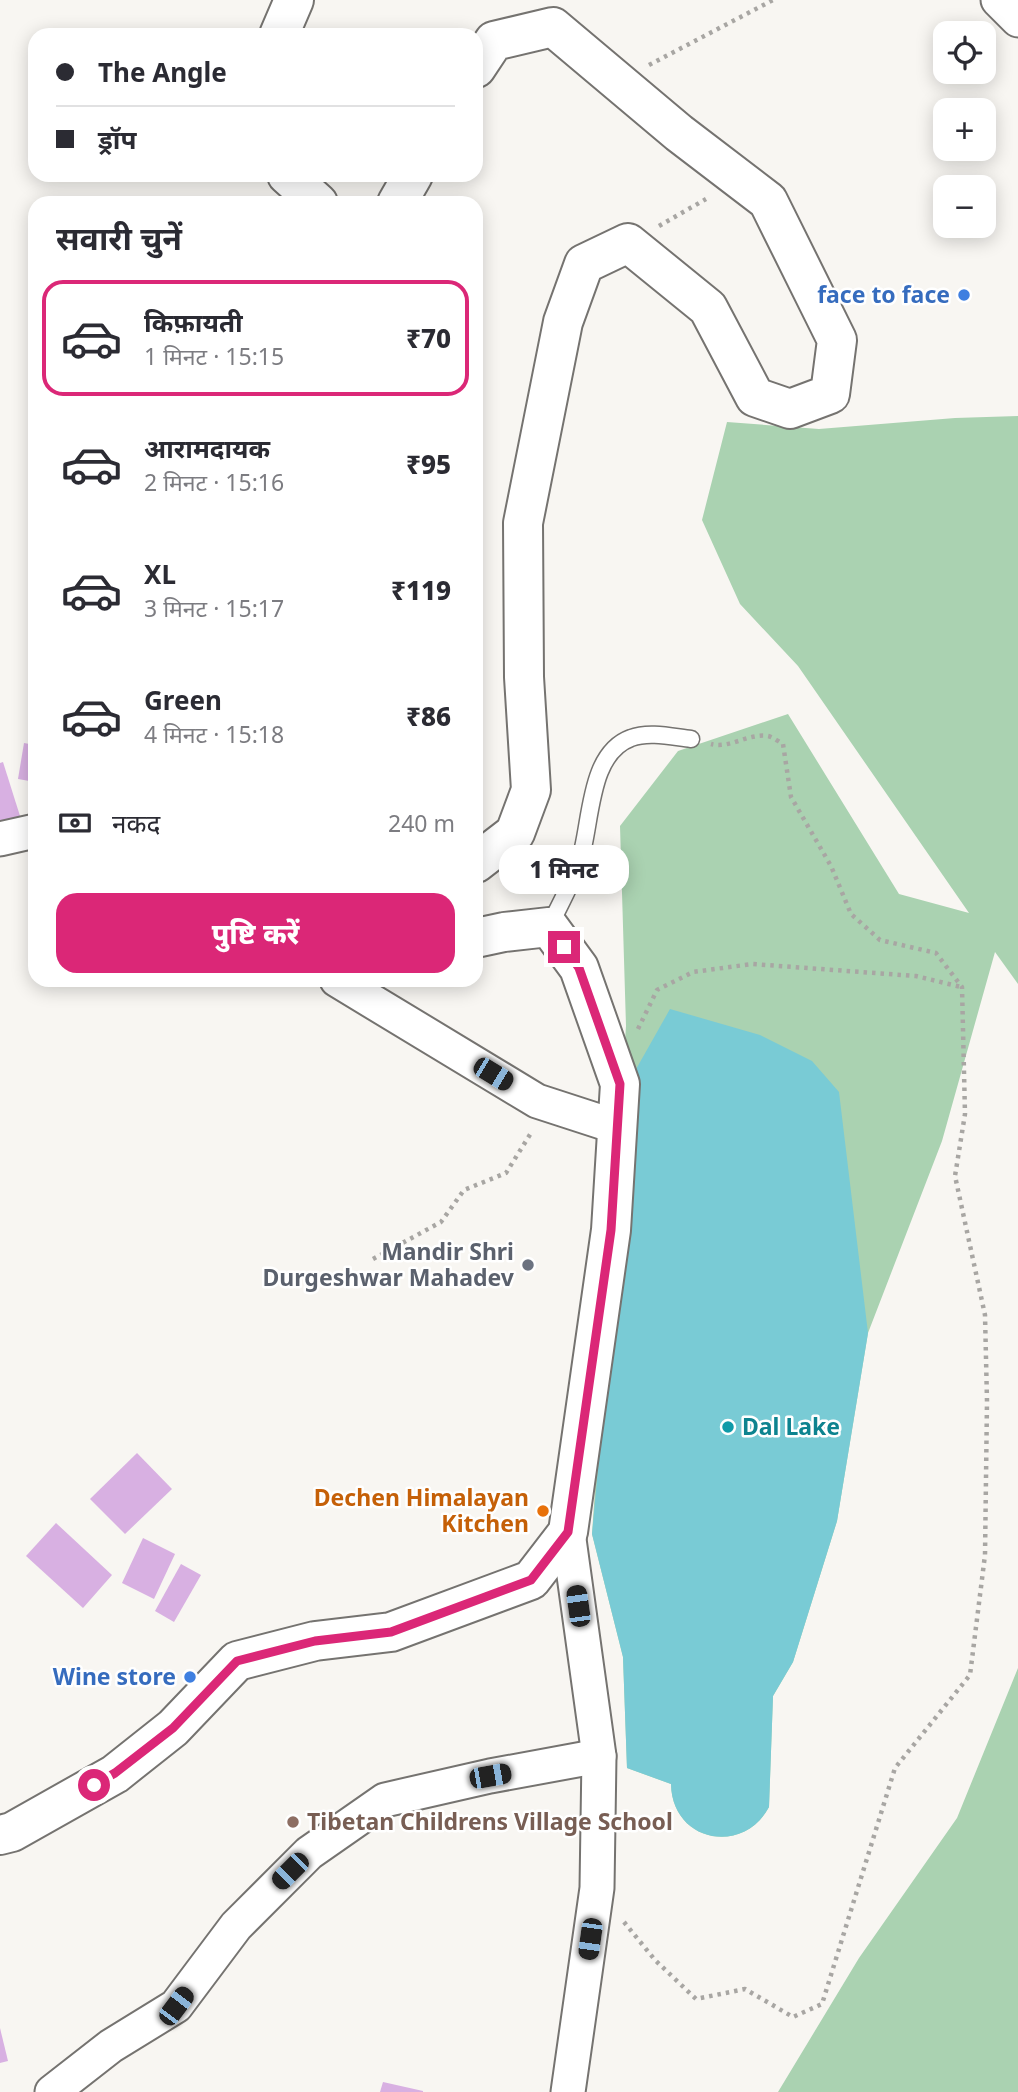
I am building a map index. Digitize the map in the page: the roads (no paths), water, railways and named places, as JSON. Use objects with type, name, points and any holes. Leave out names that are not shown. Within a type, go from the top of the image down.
[{"type":"street","points":[[282,28],[294,0]]},
{"type":"street","points":[[998,0],[1018,20]]},
{"type":"street","points":[[483,58],[494,41],[553,27],[679,133],[768,201],[837,340],[830,394],[790,409],[755,397],[708,308],[628,243],[584,264],[564,322],[523,523],[524,677],[531,790],[515,833],[483,858]]},
{"type":"street","points":[[295,182],[310,196]]},
{"type":"street","points":[[0,839],[28,833]]},
{"type":"street","points":[[483,936],[549,927],[579,968],[620,1084],[611,1230],[568,1532],[599,1756],[597,1888],[568,2092]]},
{"type":"street","points":[[349,987],[537,1101],[617,1127]]},
{"type":"street","points":[[0,1835],[12,1832],[115,1773],[173,1728],[237,1661],[315,1641],[391,1632],[531,1580],[568,1532]]},
{"type":"street","points":[[52,2092],[111,2046],[176,2006],[236,1926],[309,1853],[385,1800],[490,1776],[599,1756]]},
{"type":"lane","points":[[549,927],[579,861],[600,768],[615,749],[633,737],[691,739]]},
{"type":"water","name":"Dal Lake","points":[[670,1009],[760,1035],[812,1061],[839,1092],[868,1333],[837,1521],[793,1662],[773,1696],[769,1807],[757,1822],[743,1832],[727,1837],[711,1836],[696,1830],[683,1819],[674,1804],[671,1784],[627,1768],[623,1657],[592,1534],[635,1071]]},
{"type":"place","name":"face to face","points":[[964,295]]},
{"type":"place","name":"Mandir Shri Durgeshwar Mahadev","points":[[528,1265]]},
{"type":"place","name":"Dal Lake","points":[[728,1427]]},
{"type":"place","name":"Dechen Himalayan Kitchen","points":[[543,1511]]},
{"type":"place","name":"Wine store","points":[[190,1677]]},
{"type":"place","name":"Tibetan Childrens Village School","points":[[293,1822]]}]
